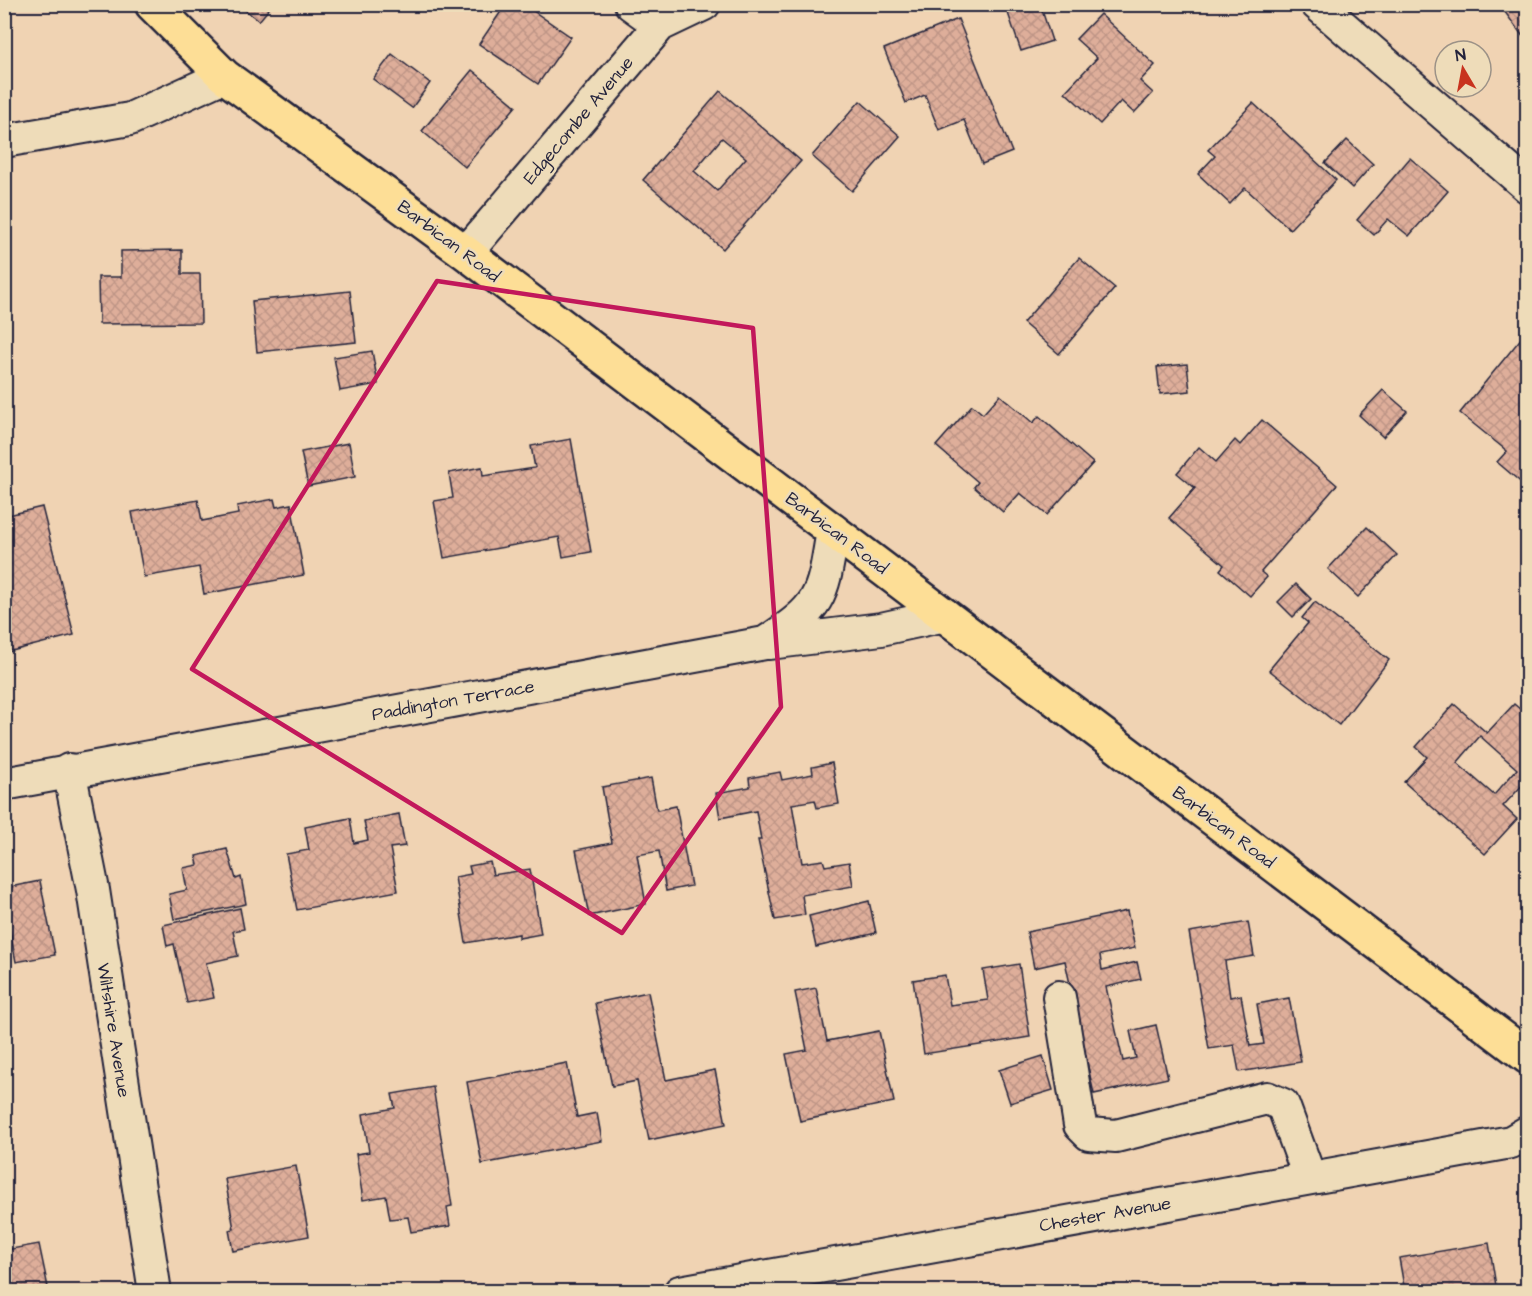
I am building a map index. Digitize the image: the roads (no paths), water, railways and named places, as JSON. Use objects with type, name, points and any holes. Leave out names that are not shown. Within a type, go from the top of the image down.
[{"type":"main road","name":"Barbican Road","points":[[152,4],[224,76],[466,253],[1527,1056]]},
{"type":"street","points":[[631,4],[660,25]]},
{"type":"street","name":"Edgecombe Avenue","points":[[466,253],[660,25],[704,4]]},
{"type":"street","points":[[1317,4],[1527,187]]},
{"type":"street","points":[[4,141],[130,118],[224,76]]},
{"type":"street","name":"Paddington Terrace","points":[[4,784],[69,770],[765,643],[795,624],[815,605],[825,580],[833,530]]},
{"type":"street","points":[[765,643],[881,629],[945,615]]},
{"type":"street","name":"Wiltshire Avenue","points":[[69,770],[93,890],[155,1292]]},
{"type":"street","points":[[1059,997],[1080,1125],[1089,1134],[1116,1136],[1267,1098],[1283,1105],[1309,1176]]},
{"type":"street","name":"Chester Avenue","points":[[680,1292],[1309,1176],[1511,1142],[1527,1132]]}]
